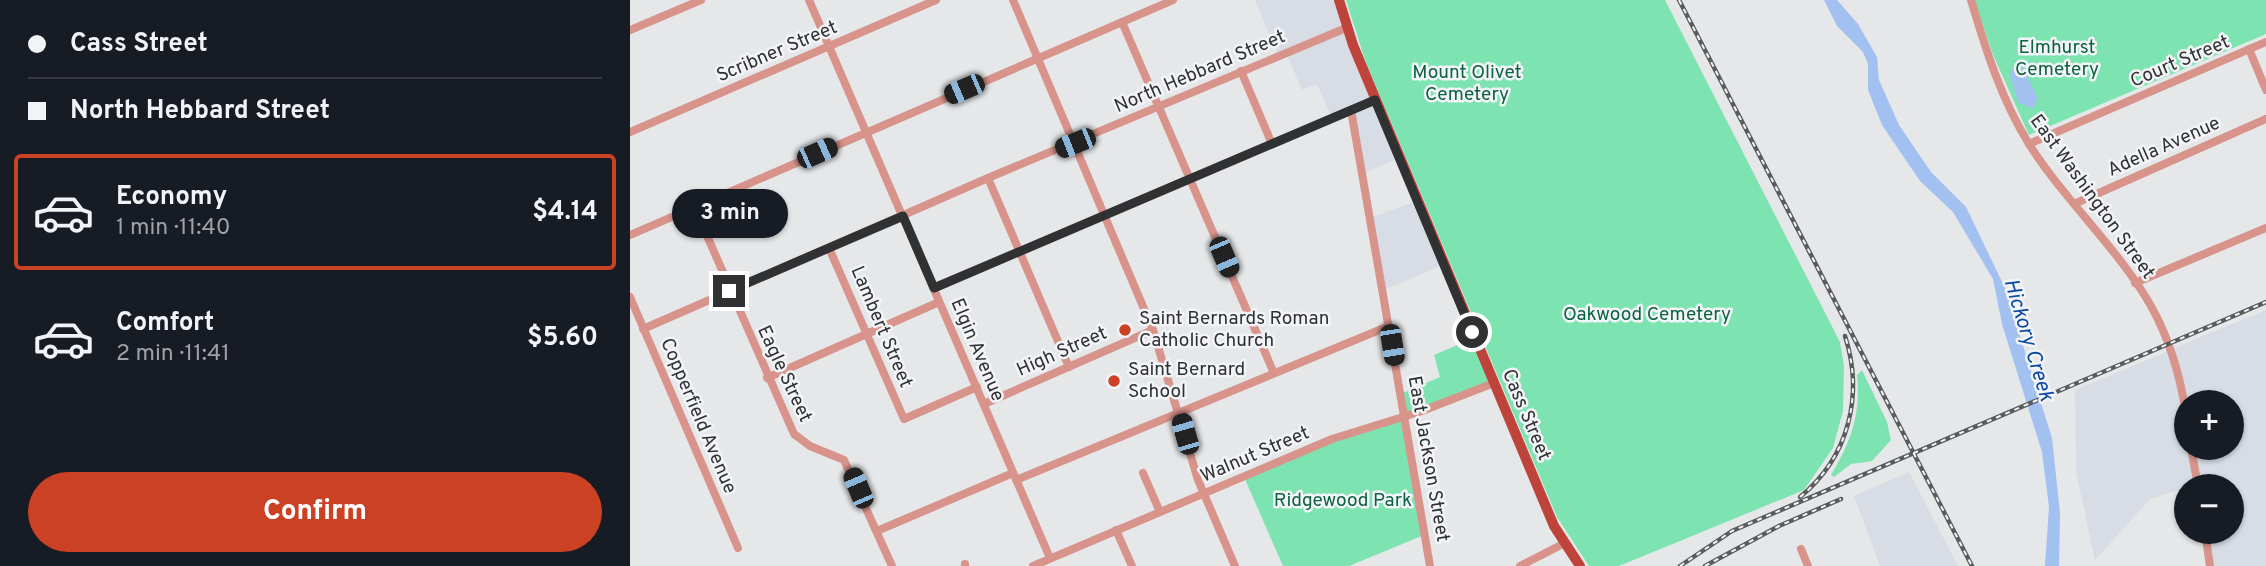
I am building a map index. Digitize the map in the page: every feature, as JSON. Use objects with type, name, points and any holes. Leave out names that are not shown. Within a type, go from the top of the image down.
[{"type":"main road","name":"Cass Street","points":[[1339,0],[1346,28],[1375,100],[1494,383],[1566,547],[1580,566]]},
{"type":"street","points":[[630,30],[702,0]]},
{"type":"street","name":"Elgin Avenue","points":[[809,0],[1050,558]]},
{"type":"street","name":"Scribner Street","points":[[630,132],[936,0]]},
{"type":"street","points":[[1013,0],[1153,330],[1203,494],[1235,566]]},
{"type":"street","points":[[630,235],[1173,0]]},
{"type":"street","name":"East Washington Street","points":[[1971,0],[1998,84],[2029,144],[2150,303],[2169,344],[2182,390]]},
{"type":"street","points":[[1122,22],[1273,371]]},
{"type":"street","name":"North Hebbard Street","points":[[643,329],[988,178],[1346,28]]},
{"type":"street","name":"Court Street","points":[[2029,144],[2266,42]]},
{"type":"street","points":[[2249,49],[2266,90]]},
{"type":"street","points":[[1241,71],[1272,144]]},
{"type":"street","points":[[934,288],[1375,100]]},
{"type":"street","name":"East Jackson Street","points":[[1351,110],[1430,566]]},
{"type":"street","name":"Adella Avenue","points":[[2074,204],[2266,119]]},
{"type":"street","points":[[988,178],[1069,367]]},
{"type":"street","name":"Eagle Street","points":[[694,206],[767,378],[794,434],[810,446],[844,460],[892,566]]},
{"type":"street","points":[[2135,283],[2266,228]]},
{"type":"street","name":"Lambert Street","points":[[829,247],[904,419],[977,387]]},
{"type":"street","name":"Copperfield Avenue","points":[[630,297],[738,548]]},
{"type":"street","points":[[767,378],[939,302]]},
{"type":"street","points":[[877,531],[1389,326]]},
{"type":"street","name":"High Street","points":[[984,404],[1153,330]]},
{"type":"street","name":"Walnut Street","points":[[1033,566],[1332,439],[1404,417],[1494,383]]},
{"type":"street","points":[[1143,473],[1160,512]]},
{"type":"street","points":[[1116,530],[1132,566]]},
{"type":"street","points":[[2207,544],[2210,566]]},
{"type":"street","points":[[1520,566],[1566,547]]},
{"type":"street","points":[[1801,550],[1808,566]]},
{"type":"shaded area","points":[[1255,0],[1338,0],[1399,158],[1362,174],[1351,110],[1331,117],[1317,84],[1302,90],[1286,52],[1278,55]]},
{"type":"shaded area","points":[[1417,201],[1443,265],[1383,290],[1370,218]]},
{"type":"shaded area","points":[[2266,310],[2266,566],[2213,566],[2209,544],[2244,544],[2244,474],[2199,474],[2196,460],[2244,460],[2244,390],[2183,390],[2172,349]]},
{"type":"shaded area","points":[[2169,351],[2180,390],[2174,390],[2174,460],[2192,460],[2194,474],[2174,474],[2174,492],[2150,499],[2095,560],[2076,471],[2075,390]]},
{"type":"shaded area","points":[[1909,472],[1958,566],[1880,566],[1854,496]]},
{"type":"green space","name":"Oakwood Cemetery","points":[[1346,0],[1665,0],[1840,342],[1844,366],[1843,411],[1833,448],[1804,490],[1619,566],[1589,566],[1557,517],[1365,60]]},
{"type":"green space","name":"Elmhurst Cemetery","points":[[1974,0],[2266,0],[2266,34],[2029,135],[1994,57]]},
{"type":"green space","points":[[1474,338],[1493,383],[1404,416],[1401,394],[1440,377],[1434,355]]},
{"type":"green space","points":[[1862,370],[1887,422],[1891,440],[1872,461],[1851,464],[1834,477],[1831,475],[1853,427],[1857,375]]},
{"type":"green space","name":"Ridgewood Park","points":[[1403,417],[1424,535],[1349,566],[1283,566],[1244,477],[1331,439]]},
{"type":"water","points":[[1824,0],[1837,0],[1858,24],[1877,57],[1879,80],[1899,125],[1931,172],[1966,207],[2005,288],[2052,438],[2060,513],[2059,566],[2045,566],[2049,507],[2042,452],[2002,324],[1993,279],[1953,212],[1920,181],[1882,125],[1868,90],[1868,64],[1863,52],[1837,26]]},
{"type":"water","points":[[2013,67],[2022,67],[2038,98],[2033,109],[2018,102],[2010,76]]},
{"type":"railway","points":[[1679,0],[1972,566]]},
{"type":"railway","points":[[1680,566],[1732,531],[2266,302]]},
{"type":"railway","points":[[1800,497],[1817,481],[1830,463],[1848,424],[1853,380],[1845,336]]},
{"type":"railway","points":[[1705,566],[1779,526],[1841,499]]},
{"type":"place","name":"Saint Bernards Roman Catholic Church","points":[[1125,330]]},
{"type":"place","name":"Saint Bernard School","points":[[1114,381]]},
{"type":"route","points":[[729,291],[903,216],[934,288],[1375,100],[1472,332]]},
{"type":"park label","name":"Mount Olivet Cemetery","points":[[1467,84]]},
{"type":"water label","name":"Hickory Creek","points":[[2028,340]]}]
